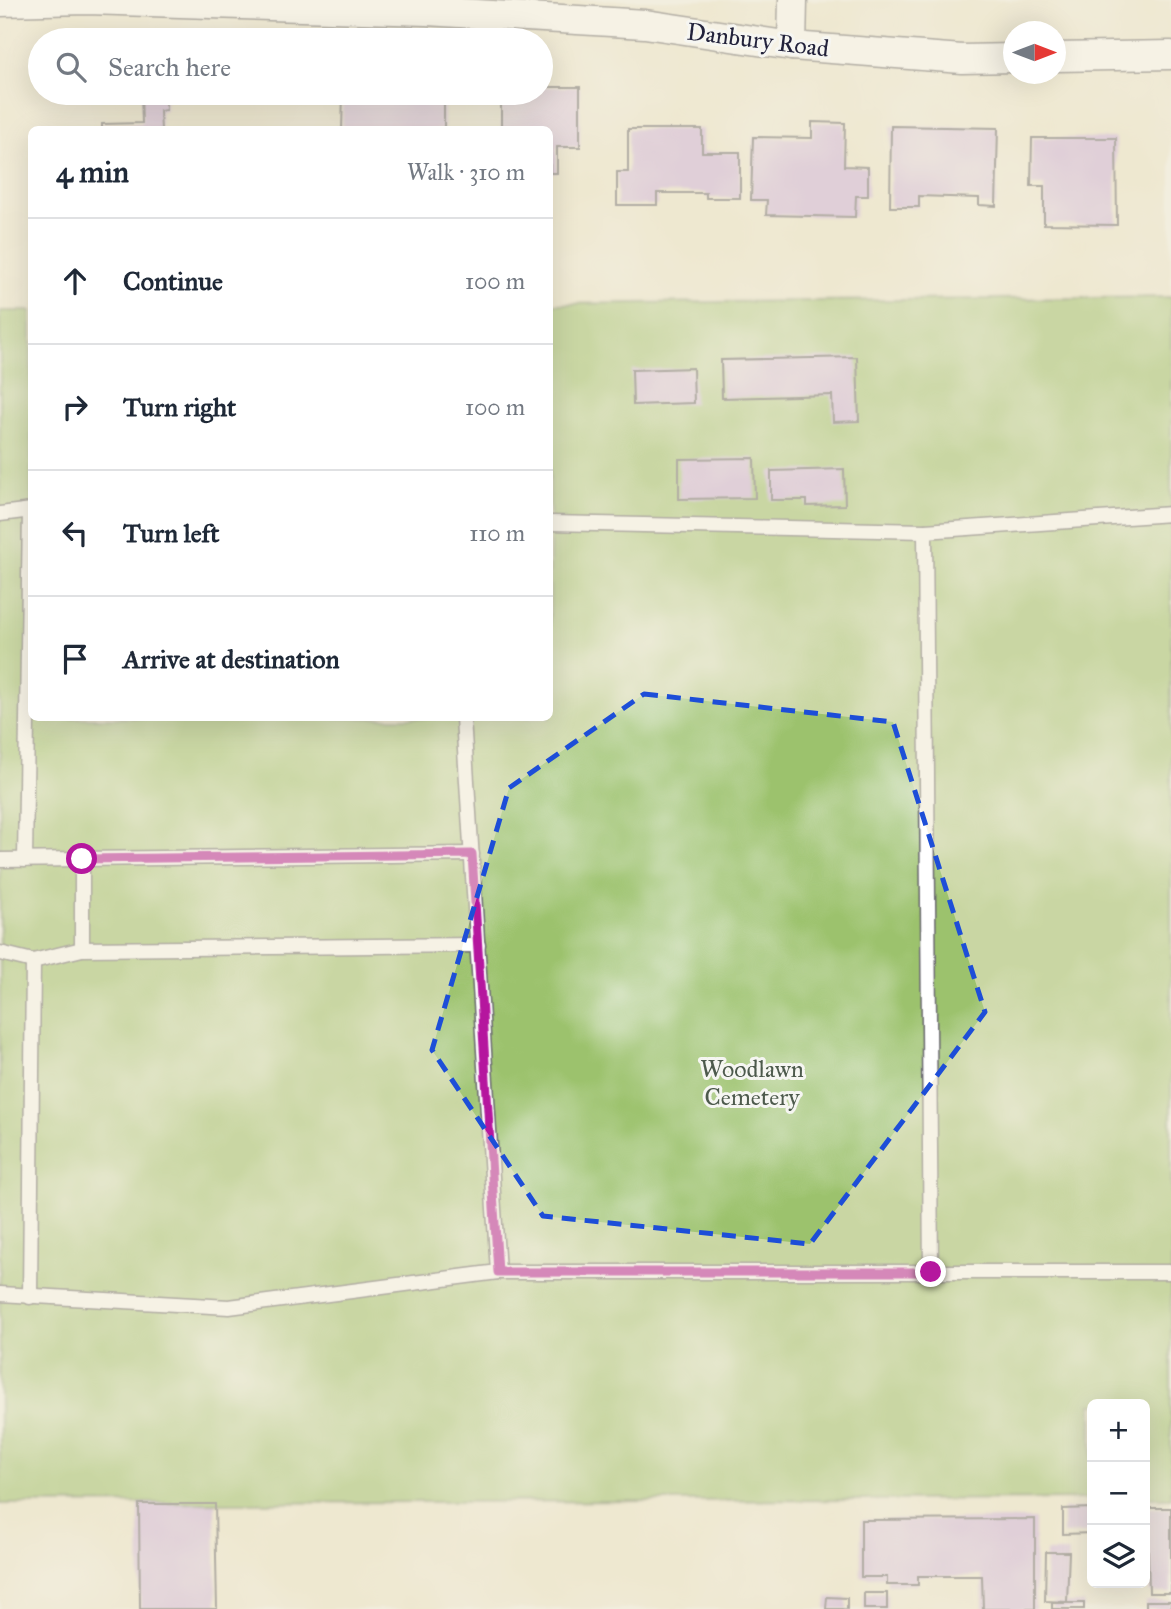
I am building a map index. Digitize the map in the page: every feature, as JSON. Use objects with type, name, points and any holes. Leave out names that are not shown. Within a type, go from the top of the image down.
[{"type":"street","name":"Danbury Road","points":[[0,2],[88,0],[426,11],[645,24],[792,46],[962,59],[1003,58]]},
{"type":"street","points":[[792,46],[793,0]]},
{"type":"street","points":[[1066,57],[1171,55]]},
{"type":"lane","points":[[0,514],[28,510]]},
{"type":"lane","points":[[553,523],[925,531],[1171,514]]},
{"type":"lane","points":[[925,531],[931,1272]]},
{"type":"lane","points":[[25,860],[28,685]]},
{"type":"lane","points":[[464,721],[498,1272]]},
{"type":"lane","points":[[0,860],[472,854]]},
{"type":"lane","points":[[82,859],[82,949]]},
{"type":"lane","points":[[0,953],[33,961],[82,949],[478,945]]},
{"type":"lane","points":[[30,1297],[33,961]]},
{"type":"lane","points":[[0,1294],[229,1307],[498,1272],[1171,1272]]},
{"type":"highlighted area","points":[[644,694],[893,722],[985,1012],[810,1244],[543,1216],[432,1050],[509,788]]},
{"type":"green space","name":"Woodlawn Cemetery","points":[[1171,297],[1171,1498],[1150,1498],[1150,1399],[1087,1399],[1087,1499],[0,1504],[0,311],[28,311],[28,721],[553,721],[553,304]]},
{"type":"building","points":[[553,87],[580,87],[580,147],[557,147],[557,173],[553,173],[553,126],[501,126],[501,105],[553,105]]},
{"type":"building","points":[[141,105],[166,105],[166,110],[160,111],[161,126],[102,126],[102,124],[142,123]]},
{"type":"building","points":[[343,105],[444,105],[444,126],[342,126]]},
{"type":"building","points":[[812,122],[845,123],[844,166],[868,167],[868,196],[856,196],[855,217],[766,215],[767,200],[751,200],[753,137],[812,138]]},
{"type":"building","points":[[891,126],[998,128],[996,206],[979,205],[979,198],[919,196],[919,207],[890,207]]},
{"type":"building","points":[[628,129],[702,129],[702,152],[740,152],[740,198],[706,198],[706,193],[657,193],[657,205],[617,205],[617,172],[628,172]]},
{"type":"building","points":[[1032,138],[1116,138],[1117,225],[1044,224],[1044,186],[1031,186]]},
{"type":"building","points":[[857,357],[859,421],[833,422],[832,395],[722,398],[721,360]]},
{"type":"building","points":[[693,368],[694,403],[633,405],[632,370]]},
{"type":"building","points":[[754,458],[755,498],[679,499],[679,459]]},
{"type":"building","points":[[844,469],[845,505],[807,506],[807,500],[771,500],[771,471]]},
{"type":"building","points":[[139,1504],[215,1504],[217,1609],[140,1609]]},
{"type":"building","points":[[1087,1508],[1087,1533],[1063,1534],[1063,1509]]},
{"type":"building","points":[[1150,1508],[1171,1508],[1171,1593],[1149,1593]]},
{"type":"building","points":[[1035,1519],[1035,1609],[983,1609],[982,1576],[918,1576],[918,1585],[887,1585],[887,1577],[861,1577],[861,1520]]},
{"type":"building","points":[[1046,1552],[1069,1552],[1067,1602],[1045,1601]]},
{"type":"building","points":[[864,1593],[887,1593],[887,1609],[864,1609]]},
{"type":"building","points":[[827,1597],[847,1598],[847,1609],[826,1609]]},
{"type":"building","points":[[1146,1601],[1171,1601],[1171,1609],[1146,1609]]},
{"type":"building","points":[[1052,1603],[1084,1603],[1084,1609],[1052,1609]]},
{"type":"route","points":[[82,859],[472,854],[498,1272],[931,1272]]}]
